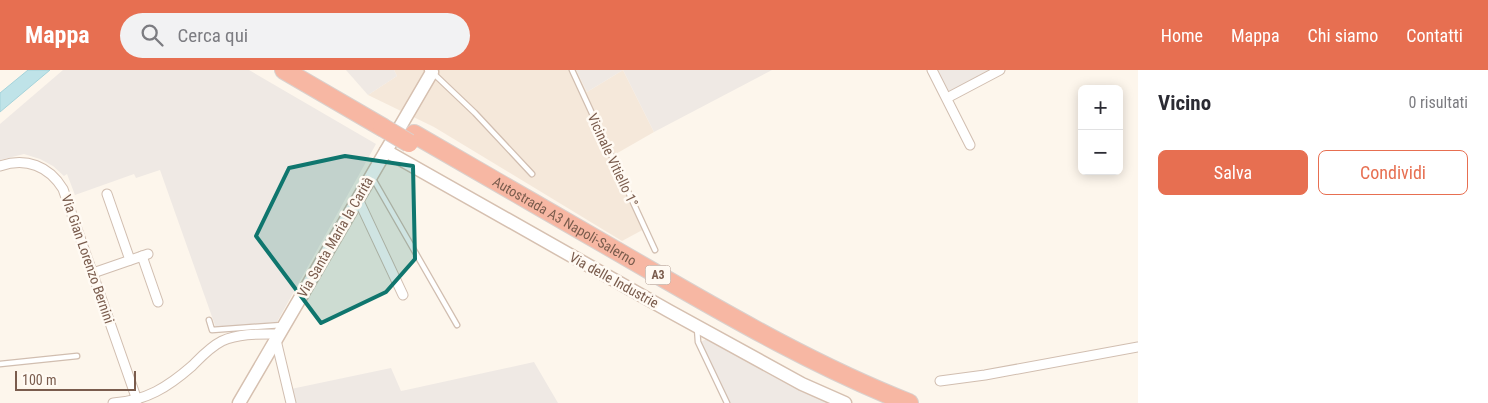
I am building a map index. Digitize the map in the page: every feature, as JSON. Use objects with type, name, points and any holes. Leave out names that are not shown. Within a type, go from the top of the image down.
[{"type":"highway","name":"Autostrada A3 Napoli-Salerno","points":[[284,70],[385,123],[787,347],[850,378],[909,403]]},
{"type":"highway","name":"Autostrada A3 Napoli-Salerno","points":[[306,70],[385,123]]},
{"type":"highway","name":"Autostrada A3 Napoli-Salerno","points":[[412,138],[781,356],[880,403]]},
{"type":"street","points":[[932,70],[970,145]]},
{"type":"street","points":[[947,98],[1000,70]]},
{"type":"street","name":"Via Santa Maria la Carità","points":[[240,403],[432,71]]},
{"type":"street","name":"Via delle Industrie","points":[[386,151],[697,327],[802,384],[845,403]]},
{"type":"street","name":"Via Gian Lorenzo Bernini","points":[[0,166],[11,163],[29,163],[53,175],[63,189],[137,400]]},
{"type":"street","points":[[107,194],[130,260]]},
{"type":"street","points":[[358,199],[403,295]]},
{"type":"street","points":[[93,273],[145,255],[158,302]]},
{"type":"street","points":[[113,403],[137,400],[150,396],[176,379],[222,341],[244,335],[280,333],[291,403]]},
{"type":"street","points":[[940,381],[1138,347]]},
{"type":"lane","name":"Vicinale Vitiello 1°","points":[[572,70],[655,250]]},
{"type":"lane","points":[[432,71],[474,112],[532,174]]},
{"type":"lane","points":[[371,176],[457,325]]},
{"type":"lane","points":[[208,320],[212,330],[280,333]]},
{"type":"lane","points":[[697,327],[698,342],[727,403]]},
{"type":"lane","points":[[0,364],[77,356]]},
{"type":"highlighted area","points":[[345,156],[413,166],[415,259],[386,292],[321,323],[256,236],[289,168]]},
{"type":"shaded area","points":[[63,70],[249,70],[376,144],[277,322],[216,328],[160,170],[136,178],[134,174],[75,195],[67,174],[64,176],[53,166],[40,159],[24,154],[0,160],[0,124]]},
{"type":"shaded area","points":[[346,70],[394,70],[397,76],[368,95]]},
{"type":"shaded area","points":[[394,70],[576,70],[587,92],[623,70],[654,132],[614,155],[648,227],[622,241],[434,127],[368,95],[397,76]]},
{"type":"shaded area","points":[[576,70],[623,70],[587,92]]},
{"type":"shaded area","points":[[623,70],[772,70],[654,132]]},
{"type":"shaded area","points":[[938,70],[993,70],[949,93]]},
{"type":"shaded area","points":[[707,339],[831,403],[730,403],[700,342]]},
{"type":"shaded area","points":[[534,362],[558,403],[294,403],[291,389],[391,368],[401,391]]},
{"type":"water","points":[[28,70],[50,70],[0,112],[0,93]]}]
